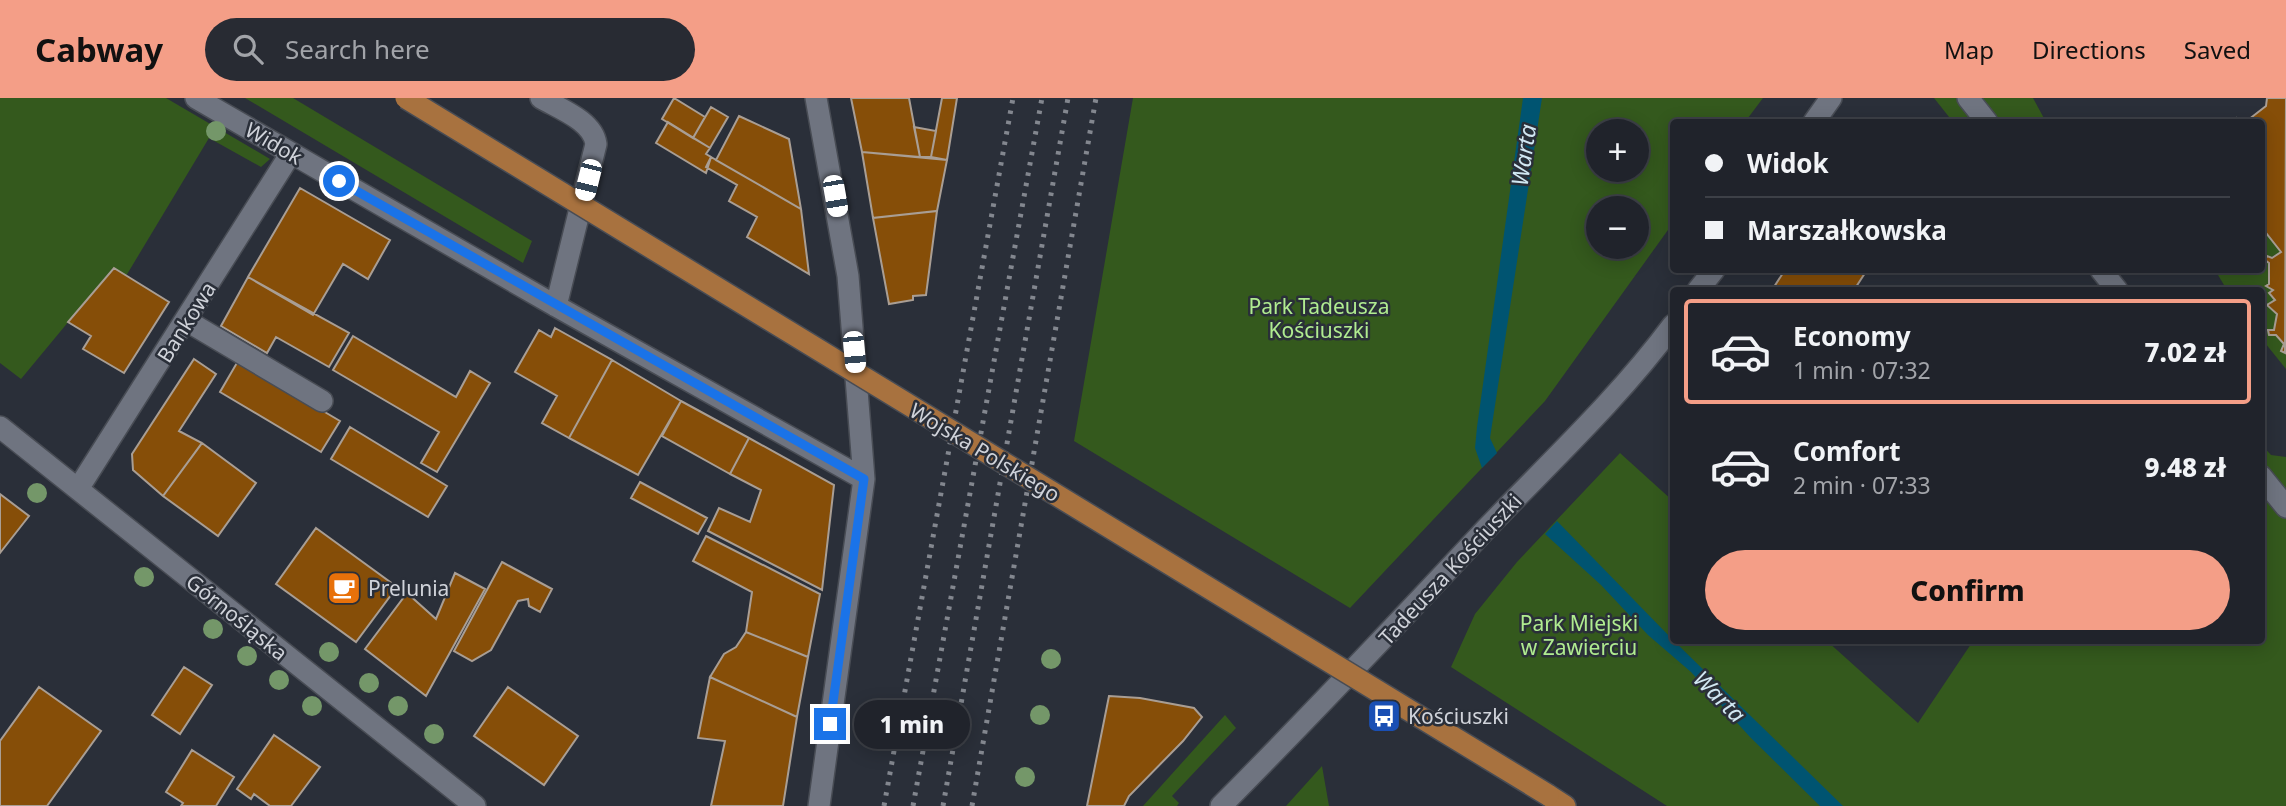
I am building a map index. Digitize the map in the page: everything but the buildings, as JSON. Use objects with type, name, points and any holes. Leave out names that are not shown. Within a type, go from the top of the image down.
[{"type":"main road","name":"Wojska Polskiego","points":[[406,98],[1557,801]]},
{"type":"street","name":"Widok","points":[[196,98],[556,306],[864,479]]},
{"type":"street","points":[[541,98],[584,124],[595,136],[596,144],[556,306]]},
{"type":"street","points":[[816,98],[848,276],[864,479],[819,806]]},
{"type":"street","points":[[1816,119],[1831,98]]},
{"type":"street","points":[[1968,98],[1985,119]]},
{"type":"street","name":"Bankowa","points":[[78,489],[187,321],[291,153]]},
{"type":"street","points":[[1700,287],[1712,273]]},
{"type":"street","points":[[2103,273],[2115,287]]},
{"type":"street","points":[[187,321],[322,401]]},
{"type":"street","name":"Tadeusza Kościuszki","points":[[1221,806],[1358,667],[1650,356],[1670,329]]},
{"type":"street","name":"Górnośląska","points":[[0,427],[475,806]]},
{"type":"street","points":[[2265,481],[2286,507]]},
{"type":"green space","points":[[0,98],[166,98],[270,159],[261,167],[209,138],[126,276],[113,268],[21,379],[0,363]]},
{"type":"green space","points":[[245,98],[293,98],[532,241],[523,263]]},
{"type":"green space","name":"Park Tadeusza Kościuszki","points":[[1133,98],[1763,98],[1747,119],[1670,119],[1670,227],[1649,256],[1649,196],[1586,196],[1586,259],[1647,259],[1545,401],[1350,608],[1074,441]]},
{"type":"green space","points":[[1934,98],[1958,98],[1975,119],[1951,119]]},
{"type":"green space","points":[[1982,98],[2033,98],[2044,119],[1998,119]]},
{"type":"green space","points":[[2265,234],[2281,252],[2265,260]]},
{"type":"green space","points":[[2265,260],[2269,263],[2269,284],[2266,286],[2273,290],[2269,293],[2275,300],[2267,305],[2277,314],[2274,330],[2269,330],[2269,335],[2276,335],[2284,344],[2281,351],[2286,351],[2286,369],[2265,343],[2265,287],[2225,287],[2217,273],[2265,273]]},
{"type":"green space","points":[[2265,448],[2271,455],[2286,457],[2286,497],[2265,471]]},
{"type":"green space","name":"Park Miejski w Zawierciu","points":[[1620,453],[1670,498],[1670,644],[1830,644],[1918,723],[1971,644],[2265,644],[2265,490],[2286,516],[2286,806],[1667,806],[1451,667],[1475,614],[1517,562]]},
{"type":"green space","points":[[1225,715],[1236,728],[1172,796],[1179,803],[1177,806],[1143,806]]},
{"type":"green space","points":[[1322,766],[1329,806],[1286,806]]},
{"type":"water","name":"Warta","points":[[1523,98],[1542,98],[1490,438],[1497,453],[1482,468],[1475,448],[1477,427]]},
{"type":"water","name":"Warta","points":[[1557,521],[1670,637],[1670,644],[1677,644],[1843,806],[1820,806],[1750,737],[1691,672],[1648,635],[1601,585],[1545,534]]},
{"type":"railway","points":[[884,806],[1013,98]]},
{"type":"railway","points":[[913,806],[1042,98]]},
{"type":"railway","points":[[943,806],[1068,98]]},
{"type":"railway","points":[[972,806],[1096,98]]},
{"type":"place","name":"Prelunia","points":[[344,588]]},
{"type":"place","name":"Kościuszki","points":[[1384,716]]},
{"type":"route","points":[[339,181],[864,479],[830,724]]}]
